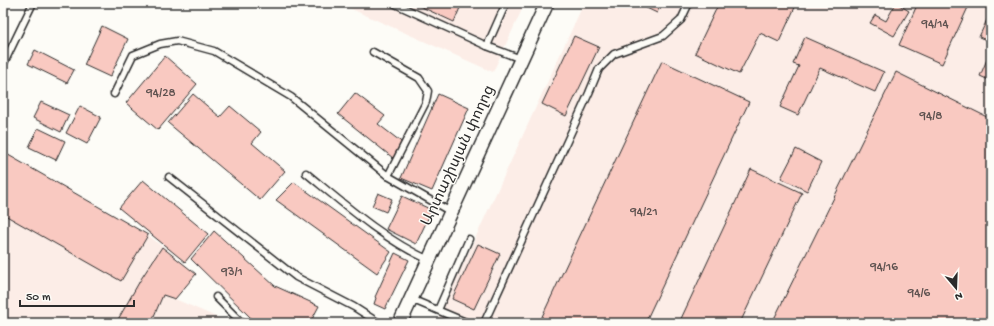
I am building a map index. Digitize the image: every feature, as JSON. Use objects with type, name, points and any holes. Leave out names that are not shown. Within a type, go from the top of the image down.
[{"type":"street","name":"Արտաշիսյան փողոց","points":[[400,323],[547,3]]},
{"type":"lane","points":[[3,65],[33,3]]},
{"type":"lane","points":[[392,3],[521,60]]},
{"type":"lane","points":[[487,46],[506,3]]},
{"type":"lane","points":[[484,323],[599,68],[614,54],[663,36],[681,20],[689,3]]},
{"type":"lane","points":[[114,94],[132,55],[160,44],[177,41],[214,51],[291,97],[388,176],[451,212]]},
{"type":"lane","points":[[373,52],[419,78],[428,92],[426,102],[388,176]]},
{"type":"lane","points":[[306,173],[384,234],[411,252],[429,260]]},
{"type":"lane","points":[[169,177],[296,277],[354,307],[379,323]]},
{"type":"lane","points":[[438,310],[469,239]]},
{"type":"lane","points":[[216,297],[242,323]]},
{"type":"lane","points":[[411,298],[468,323]]},
{"type":"shaded area","points":[[338,3],[525,3],[493,72]]},
{"type":"shaded area","points":[[584,3],[991,3],[991,323],[436,323]]},
{"type":"shaded area","points":[[3,152],[148,235],[196,274],[175,299],[230,323],[3,323]]},
{"type":"building","points":[[413,3],[462,3],[454,22]]},
{"type":"building","points":[[636,3],[661,3],[657,13]]},
{"type":"building","points":[[719,3],[797,3],[779,42],[760,33],[739,74],[695,53]]},
{"type":"building","points":[[896,3],[909,11],[894,36],[870,23],[875,15],[886,21]]},
{"type":"building","points":[[918,3],[970,3],[942,64],[899,45]]},
{"type":"building","points":[[991,11],[991,42],[979,37]]},
{"type":"building","points":[[102,26],[128,39],[110,77],[84,65]]},
{"type":"building","points":[[574,36],[599,47],[566,116],[542,104]]},
{"type":"building","points":[[805,37],[884,72],[875,92],[820,68],[798,115],[780,107],[799,66],[793,64]]},
{"type":"building","points":[[35,50],[74,70],[67,83],[28,64]]},
{"type":"building","points":[[991,50],[991,81],[980,76]]},
{"type":"building","points":[[165,56],[197,84],[158,130],[126,103]]},
{"type":"building","points":[[662,61],[749,102],[645,323],[539,323]]},
{"type":"building","points":[[896,72],[991,119],[991,323],[772,323]]},
{"type":"building","points":[[355,93],[385,116],[378,124],[404,144],[393,158],[338,114]]},
{"type":"building","points":[[193,94],[220,117],[230,106],[261,132],[252,143],[285,171],[260,200],[168,123]]},
{"type":"building","points":[[438,94],[469,108],[432,191],[401,178]]},
{"type":"building","points":[[41,102],[69,115],[61,132],[33,118]]},
{"type":"building","points":[[80,106],[101,117],[87,144],[66,133]]},
{"type":"building","points":[[38,128],[65,141],[56,160],[29,147]]},
{"type":"building","points":[[796,149],[821,162],[807,191],[781,178]]},
{"type":"building","points":[[3,152],[148,235],[121,281],[3,214]]},
{"type":"building","points":[[751,169],[802,193],[740,323],[679,323]]},
{"type":"building","points":[[143,180],[208,234],[185,262],[119,208]]},
{"type":"building","points":[[294,182],[391,252],[377,273],[276,200]]},
{"type":"building","points":[[378,193],[392,199],[386,212],[372,206]]},
{"type":"building","points":[[402,196],[432,210],[416,244],[386,229]]},
{"type":"building","points":[[214,231],[275,286],[319,306],[310,323],[262,323],[251,318],[191,259]]},
{"type":"building","points":[[478,244],[500,254],[474,309],[452,299]]},
{"type":"building","points":[[162,247],[196,274],[175,299],[163,295],[151,323],[116,323],[141,279]]},
{"type":"building","points":[[395,253],[409,260],[385,309],[374,304],[375,297]]},
{"type":"building","points":[[325,319],[334,323],[323,323]]}]
